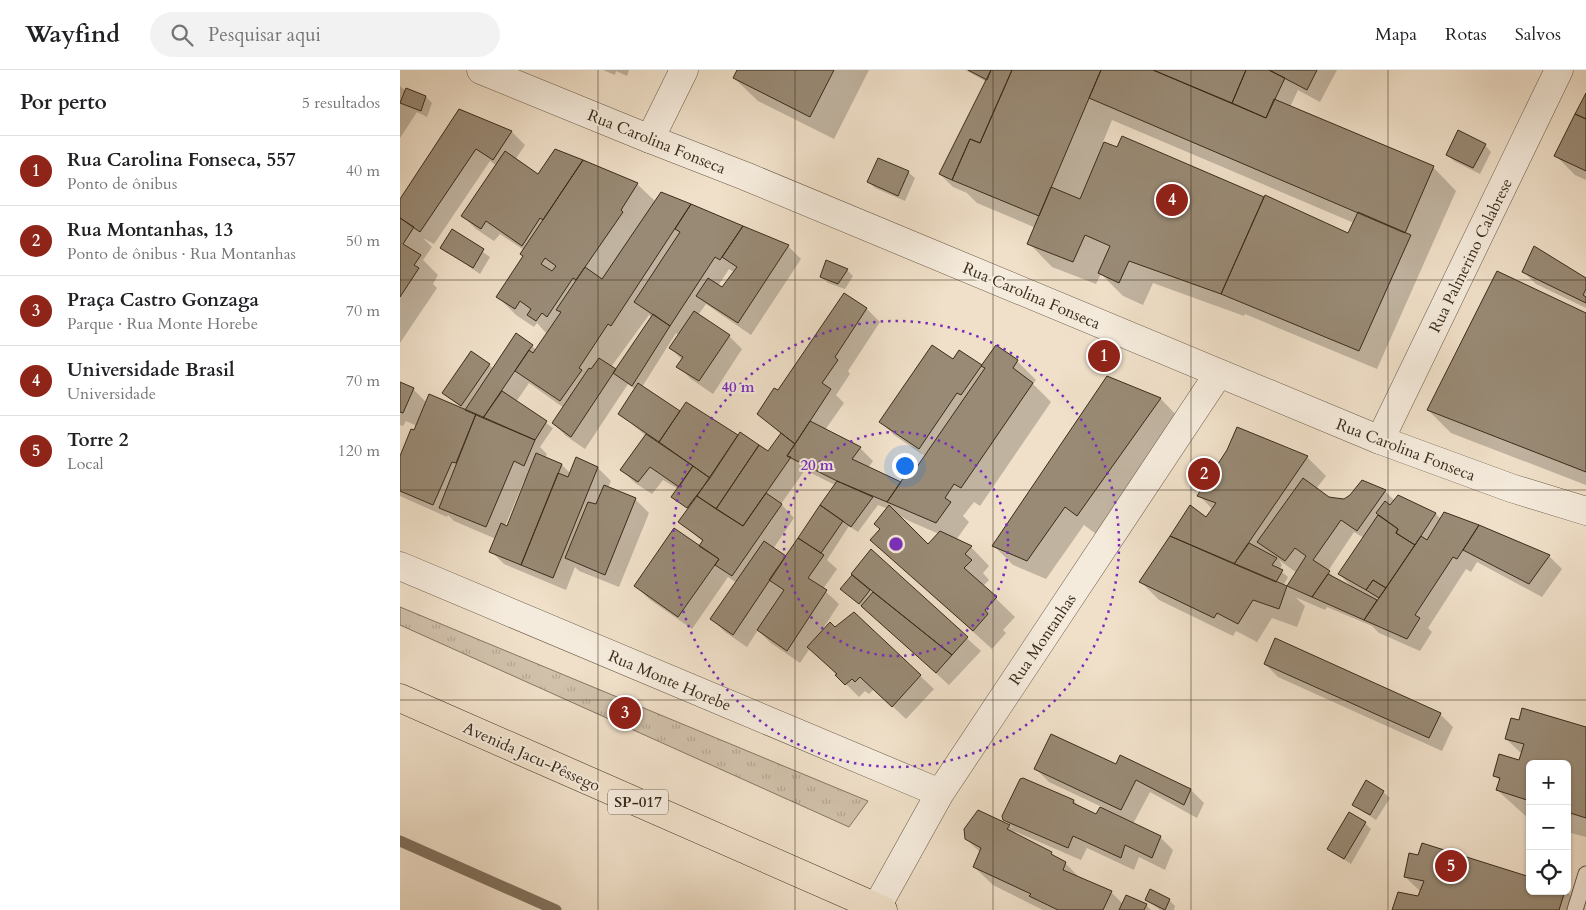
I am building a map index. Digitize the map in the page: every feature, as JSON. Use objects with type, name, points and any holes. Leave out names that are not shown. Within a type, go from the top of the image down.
[{"type":"highway","name":"Avenida Jacu-Pêssego","points":[[400,698],[878,909]]},
{"type":"street","name":"Rua Carolina Fonseca","points":[[481,70],[1380,440],[1511,488],[1586,511]]},
{"type":"street","points":[[650,139],[684,70]]},
{"type":"street","name":"Rua Palmerino Calabrese","points":[[1380,440],[1559,70]]},
{"type":"street","name":"Rua Montanhas","points":[[878,909],[940,793],[1219,373]]},
{"type":"street","name":"Rua Monte Horebe","points":[[400,566],[940,793]]},
{"type":"lane","points":[[1575,910],[1586,874]]},
{"type":"green space","points":[[400,607],[868,801],[849,827],[400,625]]},
{"type":"building","points":[[737,70],[834,70],[810,117],[733,78]]},
{"type":"building","points":[[968,70],[991,70],[987,80]]},
{"type":"building","points":[[991,70],[1012,70],[980,143],[970,139],[952,180],[939,174]]},
{"type":"building","points":[[1012,70],[1101,70],[1039,216],[952,180],[970,139],[980,143]]},
{"type":"building","points":[[1101,70],[1153,70],[1266,118],[1274,99],[1434,166],[1405,233],[1089,98]]},
{"type":"building","points":[[1153,70],[1246,70],[1232,103]]},
{"type":"building","points":[[1246,70],[1269,70],[1285,78],[1266,118],[1232,103]]},
{"type":"building","points":[[1269,70],[1317,70],[1307,90]]},
{"type":"building","points":[[406,88],[426,96],[421,111],[400,103]]},
{"type":"building","points":[[1586,93],[1586,119],[1575,114]]},
{"type":"building","points":[[459,109],[512,131],[493,160],[476,149],[420,232],[400,218],[400,199]]},
{"type":"building","points":[[1575,114],[1586,119],[1586,171],[1554,156]]},
{"type":"building","points":[[1458,130],[1486,144],[1473,168],[1446,155]]},
{"type":"building","points":[[1122,136],[1264,197],[1221,294],[1129,261],[1119,283],[1098,273],[1110,246],[1085,235],[1073,262],[1027,244],[1051,187],[1080,199],[1104,142],[1117,147]]},
{"type":"building","points":[[555,149],[583,160],[543,220],[540,218],[522,246],[486,221],[481,229],[461,216],[505,151],[538,174]]},
{"type":"building","points":[[878,158],[909,171],[898,196],[867,182]]},
{"type":"building","points":[[583,160],[638,183],[621,210],[623,212],[576,280],[573,278],[547,317],[542,313],[536,321],[527,315],[531,309],[520,301],[515,309],[496,297],[523,256],[520,254]],"holes":[[[545,258],[556,266],[552,271],[541,264]]]},
{"type":"building","points":[[661,192],[691,204],[611,326],[608,324],[579,368],[582,370],[560,401],[515,371],[529,350],[533,353],[561,312],[556,310],[585,267],[602,279]]},
{"type":"building","points":[[1265,195],[1348,233],[1358,212],[1411,235],[1359,351],[1221,294]]},
{"type":"building","points":[[691,204],[743,226],[720,260],[715,257],[670,326],[634,302],[680,232],[675,229]]},
{"type":"building","points":[[400,218],[414,227],[403,244],[421,255],[414,265],[419,268],[400,297]]},
{"type":"building","points":[[743,226],[789,245],[738,323],[696,296],[708,278],[722,287],[737,267],[722,257]]},
{"type":"building","points":[[452,229],[484,249],[473,268],[440,248]]},
{"type":"building","points":[[1534,246],[1586,278],[1586,289],[1583,295],[1586,297],[1586,303],[1522,272]]},
{"type":"building","points":[[826,260],[848,269],[838,284],[820,277]]},
{"type":"building","points":[[1497,271],[1586,313],[1586,472],[1427,410]]},
{"type":"building","points":[[844,293],[867,308],[835,357],[838,360],[822,383],[831,389],[795,444],[757,414],[774,388],[778,390]]},
{"type":"building","points":[[694,311],[730,335],[699,381],[676,367],[683,357],[669,348]]},
{"type":"building","points":[[653,314],[670,326],[632,386],[613,373]]},
{"type":"building","points":[[516,333],[533,345],[483,418],[465,410]]},
{"type":"building","points":[[932,345],[953,359],[959,350],[982,365],[961,395],[957,393],[919,449],[879,422]]},
{"type":"building","points":[[996,345],[1018,360],[1013,368],[1033,383],[961,488],[954,484],[945,498],[951,502],[936,523],[887,502],[908,471],[912,474],[985,368],[981,366]]},
{"type":"building","points":[[471,351],[490,364],[461,406],[442,393]]},
{"type":"building","points":[[599,358],[616,369],[571,437],[552,423],[589,368],[591,369]]},
{"type":"building","points":[[1107,376],[1161,398],[1077,516],[1065,507],[1027,561],[992,546]]},
{"type":"building","points":[[400,382],[414,388],[403,413],[400,412]]},
{"type":"building","points":[[638,383],[680,411],[659,442],[618,414]]},
{"type":"building","points":[[502,391],[547,421],[535,440],[483,418]]},
{"type":"building","points":[[429,394],[476,414],[456,463],[452,462],[433,505],[400,491],[400,456],[411,429],[414,430]]},
{"type":"building","points":[[686,402],[738,435],[710,478],[659,442]]},
{"type":"building","points":[[476,414],[535,440],[524,466],[514,461],[486,527],[439,508]]},
{"type":"building","points":[[810,421],[861,447],[852,459],[901,482],[887,502],[837,481],[787,456]]},
{"type":"building","points":[[1237,427],[1308,456],[1234,564],[1170,536],[1190,505],[1206,517],[1216,503],[1197,496],[1227,450]]},
{"type":"building","points":[[740,432],[759,445],[716,509],[697,496]]},
{"type":"building","points":[[781,433],[795,444],[787,456],[791,457],[743,526],[716,509],[759,445],[768,451]]},
{"type":"building","points":[[646,434],[693,466],[679,487],[650,467],[638,482],[620,470]]},
{"type":"building","points":[[536,453],[562,464],[521,565],[489,552],[501,523],[507,526]]},
{"type":"building","points":[[576,457],[598,467],[553,578],[521,565],[558,473],[568,477]]},
{"type":"building","points":[[693,466],[710,478],[687,508],[671,497]]},
{"type":"building","points":[[1303,478],[1329,497],[1344,499],[1350,495],[1362,480],[1386,490],[1357,531],[1341,520],[1313,560],[1330,571],[1312,597],[1287,586],[1306,556],[1295,548],[1285,561],[1257,542]]},
{"type":"building","points":[[837,481],[873,497],[851,527],[820,505]]},
{"type":"building","points":[[604,485],[636,498],[605,575],[565,558],[588,502],[596,504]]},
{"type":"building","points":[[766,493],[782,504],[732,576],[715,565],[719,559],[699,546],[703,540],[678,522],[697,496],[743,526]]},
{"type":"building","points":[[1398,495],[1436,513],[1415,545],[1396,533],[1398,529],[1376,513],[1385,501],[1390,505]]},
{"type":"building","points":[[820,505],[843,521],[821,553],[798,538]]},
{"type":"building","points":[[889,505],[928,544],[940,531],[972,546],[965,554],[972,560],[964,568],[997,597],[985,610],[988,614],[973,631],[870,540],[880,529],[874,524]]},
{"type":"building","points":[[1444,512],[1479,525],[1457,559],[1453,557],[1415,615],[1420,618],[1407,639],[1364,620],[1421,536],[1427,540]]},
{"type":"building","points":[[1378,515],[1398,529],[1396,533],[1415,545],[1386,588],[1373,580],[1366,590],[1338,574]]},
{"type":"building","points":[[1479,525],[1550,555],[1529,584],[1463,550]]},
{"type":"building","points":[[674,528],[719,559],[678,617],[634,586]]},
{"type":"building","points":[[1170,536],[1287,586],[1279,609],[1253,600],[1238,624],[1217,613],[1214,618],[1139,582]]},
{"type":"building","points":[[798,538],[824,555],[808,578],[827,590],[787,651],[757,630],[784,590],[769,580]]},
{"type":"building","points":[[764,541],[786,556],[733,635],[710,619]]},
{"type":"building","points":[[1249,543],[1277,558],[1272,565],[1283,570],[1276,582],[1234,564]]},
{"type":"building","points":[[871,549],[968,637],[952,655],[851,574]]},
{"type":"building","points":[[1328,574],[1377,600],[1364,620],[1312,597]]},
{"type":"building","points":[[852,575],[870,590],[859,604],[840,589]]},
{"type":"building","points":[[1373,580],[1386,588],[1379,598],[1366,590]]},
{"type":"building","points":[[873,592],[952,655],[936,673],[861,606]]},
{"type":"building","points":[[854,612],[921,675],[892,707],[860,677],[855,682],[852,679],[845,685],[835,675],[837,674],[807,647],[830,622],[835,627]]},
{"type":"building","points":[[1275,638],[1441,713],[1429,738],[1264,664]]},
{"type":"building","points":[[1522,708],[1586,727],[1586,818],[1571,813],[1571,760],[1526,760],[1526,800],[1496,790],[1500,778],[1493,776],[1499,754],[1519,760],[1524,744],[1505,739],[1511,718],[1519,720]]},
{"type":"building","points":[[1051,734],[1116,764],[1120,755],[1191,789],[1184,805],[1136,780],[1121,810],[1034,769]]},
{"type":"building","points":[[1023,778],[1074,800],[1073,803],[1096,814],[1100,807],[1161,836],[1152,858],[1125,845],[1121,858],[1073,836],[1068,848],[1003,820],[1002,816],[1020,779]]},
{"type":"building","points":[[1366,780],[1384,791],[1370,815],[1352,805]]},
{"type":"building","points":[[978,810],[1010,825],[1007,829],[1052,852],[1051,854],[1066,862],[1063,870],[1112,891],[1103,910],[1058,910],[1029,896],[1031,894],[973,867],[981,848],[965,839],[964,829]]},
{"type":"building","points":[[1349,812],[1366,822],[1344,859],[1327,849]]},
{"type":"building","points":[[1422,843],[1526,876],[1526,895],[1564,895],[1559,910],[1392,910],[1398,892],[1418,896],[1424,881],[1404,877],[1409,853],[1418,855]]},
{"type":"building","points":[[1150,889],[1170,899],[1165,910],[1145,900]]},
{"type":"building","points":[[1126,895],[1147,904],[1144,910],[1119,910]]},
{"type":"waterway","points":[[400,841],[556,910]]},
{"type":"place","name":"Universidade Brasil","points":[[1172,200]]},
{"type":"place","name":"Rua Carolina Fonseca, 557","points":[[1104,356]]},
{"type":"place","name":"Rua Montanhas, 13","points":[[1204,474]]},
{"type":"place","name":"Praça Castro Gonzaga","points":[[625,713]]},
{"type":"place","name":"Torre 2","points":[[1451,866]]}]
